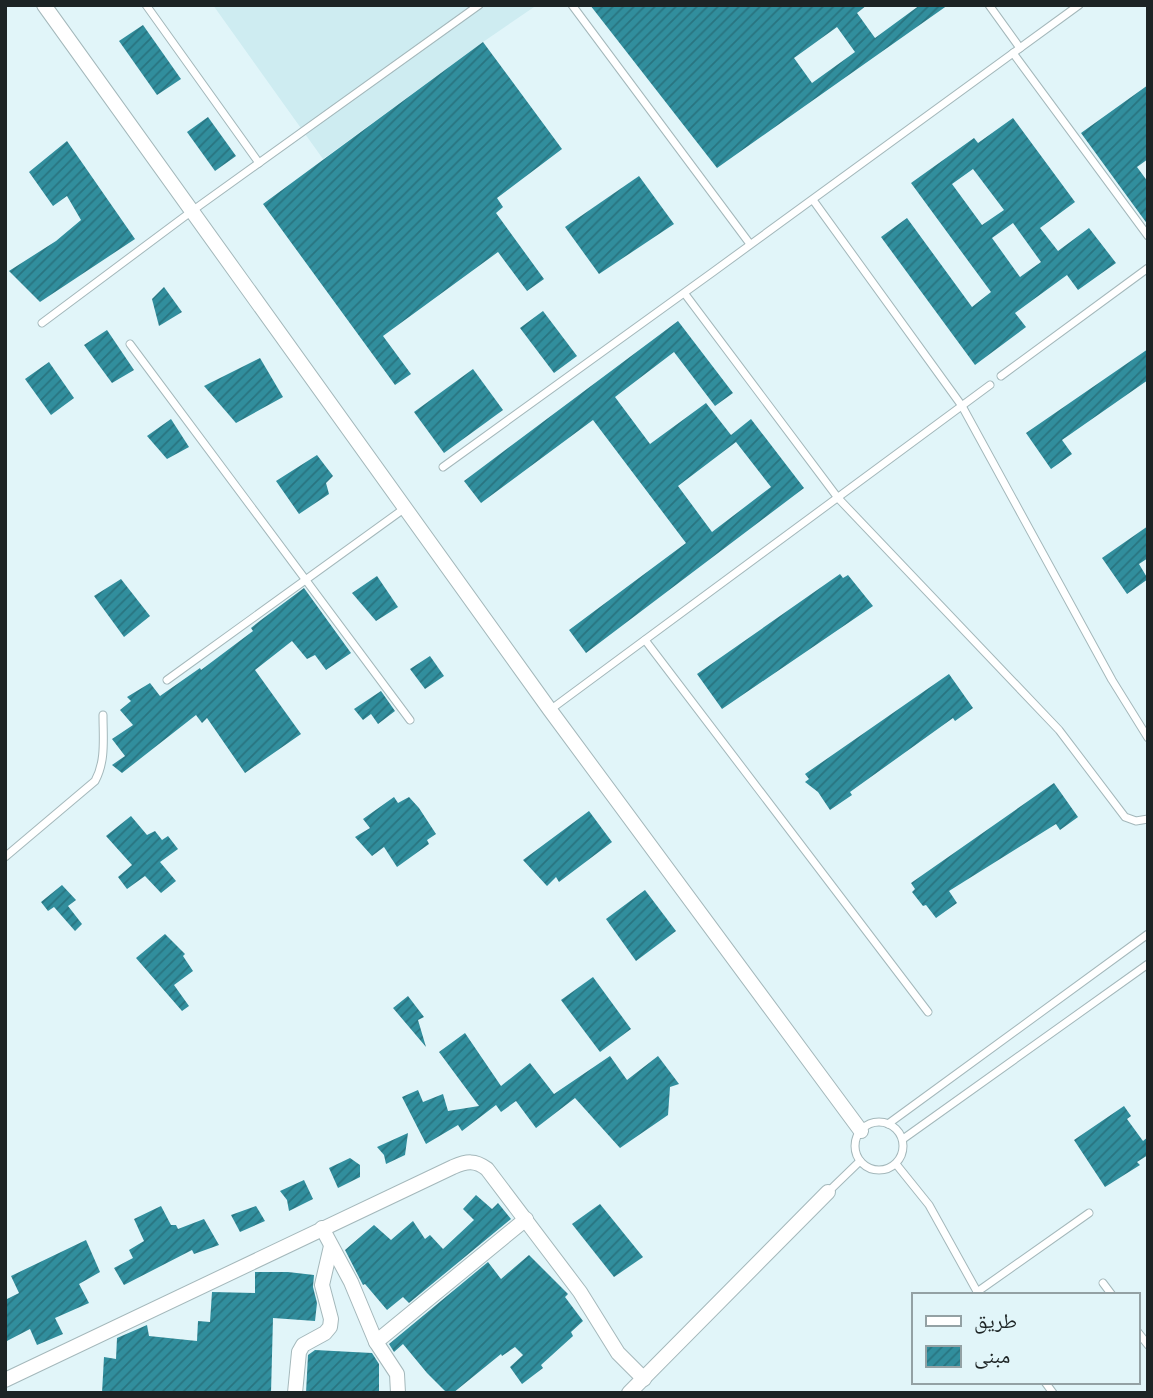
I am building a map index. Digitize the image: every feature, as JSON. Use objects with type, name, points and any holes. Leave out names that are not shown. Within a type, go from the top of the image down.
[{"type":"street","points":[[44,5],[550,710],[861,1131]]},
{"type":"street","points":[[5,1380],[322,1228],[471,1161],[479,1163],[487,1170],[526,1219],[580,1292],[618,1353],[644,1379]]},
{"type":"street","points":[[629,1393],[828,1192]]},
{"type":"street","points":[[376,1342],[526,1219]]},
{"type":"street","points":[[322,1228],[351,1282],[376,1342],[397,1374],[398,1393]]},
{"type":"street","points":[[295,1393],[299,1352],[303,1345],[325,1334],[330,1327],[331,1319],[322,1285],[331,1246]]},
{"type":"lane","points":[[146,5],[259,163]]},
{"type":"lane","points":[[42,323],[192,211],[479,5]]},
{"type":"lane","points":[[572,5],[750,244]]},
{"type":"lane","points":[[989,5],[1017,51],[1148,236]]},
{"type":"lane","points":[[443,467],[685,294],[1079,5]]},
{"type":"lane","points":[[813,200],[962,406],[1112,680],[1148,737]]},
{"type":"lane","points":[[1000,376],[1148,268]]},
{"type":"lane","points":[[685,294],[838,498],[1059,730],[1125,817],[1136,821],[1148,819]]},
{"type":"lane","points":[[130,344],[410,720]]},
{"type":"lane","points":[[550,710],[990,384]]},
{"type":"lane","points":[[167,680],[405,508]]},
{"type":"lane","points":[[645,640],[928,1012]]},
{"type":"lane","points":[[5,856],[95,781],[101,771],[103,759],[103,715]]},
{"type":"lane","points":[[888,1124],[1148,934]]},
{"type":"lane","points":[[902,1139],[1148,964]]},
{"type":"lane","points":[[876,1122],[888,1124],[898,1131],[904,1148],[895,1164],[881,1170],[866,1167],[860,1161],[855,1146],[861,1131],[876,1122]]},
{"type":"lane","points":[[828,1192],[860,1161]]},
{"type":"lane","points":[[895,1164],[929,1205],[978,1293],[1089,1213]]},
{"type":"lane","points":[[1103,1283],[1110,1293]]},
{"type":"shaded area","points":[[213,5],[537,5],[323,159]]},
{"type":"building","points":[[590,5],[867,5],[857,13],[875,38],[920,5],[948,5],[717,168]],"holes":[[[837,27],[855,52],[812,83],[794,58]]]},
{"type":"building","points":[[143,25],[181,79],[157,95],[119,41]]},
{"type":"building","points":[[483,42],[562,149],[497,198],[503,207],[496,213],[544,279],[527,291],[498,252],[383,336],[411,374],[395,385],[263,204]]},
{"type":"building","points":[[1148,85],[1148,159],[1137,167],[1148,182],[1148,225],[1081,133]]},
{"type":"building","points":[[208,117],[236,156],[215,171],[187,132]]},
{"type":"building","points":[[1013,118],[1075,202],[1040,228],[1058,251],[1089,228],[1116,263],[1078,290],[1067,275],[1015,313],[1026,327],[975,365],[881,237],[907,218],[972,307],[991,292],[911,183],[974,138],[978,143]],"holes":[[[973,169],[1004,210],[982,225],[952,184]],[[1013,223],[1041,262],[1020,277],[992,238]]]},
{"type":"building","points":[[67,141],[135,239],[40,302],[9,271],[56,241],[81,220],[67,196],[53,206],[29,172]]},
{"type":"building","points":[[639,176],[674,224],[599,274],[565,227]]},
{"type":"building","points":[[164,287],[182,312],[159,326],[152,299]]},
{"type":"building","points":[[543,311],[577,356],[554,373],[520,328]]},
{"type":"building","points":[[678,321],[733,393],[715,406],[674,352],[615,397],[650,444],[706,403],[731,435],[751,419],[804,488],[586,653],[569,630],[686,543],[593,420],[481,503],[464,481]],"holes":[[[736,442],[771,487],[712,532],[678,486]]]},
{"type":"building","points":[[107,330],[134,370],[112,383],[84,345]]},
{"type":"building","points":[[1148,349],[1148,380],[1062,440],[1072,454],[1051,469],[1026,433]]},
{"type":"building","points":[[260,358],[283,397],[236,423],[204,386]]},
{"type":"building","points":[[49,362],[74,398],[51,415],[25,379]]},
{"type":"building","points":[[473,369],[503,410],[444,453],[414,412]]},
{"type":"building","points":[[171,419],[189,447],[167,459],[147,436]]},
{"type":"building","points":[[317,455],[333,476],[326,483],[329,494],[299,514],[276,481]]},
{"type":"building","points":[[1148,526],[1148,558],[1139,564],[1148,579],[1127,594],[1102,558]]},
{"type":"building","points":[[840,574],[843,578],[848,575],[873,606],[722,709],[697,674]]},
{"type":"building","points":[[377,576],[398,607],[376,621],[352,593]]},
{"type":"building","points":[[121,579],[150,616],[124,637],[94,596]]},
{"type":"building","points":[[304,588],[351,653],[326,670],[315,655],[307,659],[292,641],[255,670],[301,734],[245,773],[207,718],[202,723],[196,715],[122,773],[112,765],[125,756],[112,739],[133,725],[120,710],[131,701],[127,697],[150,683],[160,696],[200,668],[201,670],[253,631],[251,628]]},
{"type":"building","points":[[430,656],[444,676],[425,689],[410,669]]},
{"type":"building","points":[[949,674],[973,708],[955,721],[953,718],[850,792],[852,795],[830,810],[818,792],[805,782],[809,779],[805,774]]},
{"type":"building","points":[[381,691],[395,711],[378,724],[371,714],[363,720],[354,709]]},
{"type":"building","points":[[1054,783],[1078,817],[1060,830],[1056,824],[949,891],[957,903],[936,918],[926,905],[923,906],[912,892],[915,889],[911,883]]},
{"type":"building","points":[[394,797],[398,803],[409,797],[436,834],[427,840],[429,844],[397,867],[384,847],[372,856],[355,837],[370,828],[363,819]]},
{"type":"building","points":[[589,811],[612,842],[559,882],[556,877],[547,886],[523,860]]},
{"type":"building","points":[[131,816],[147,835],[155,831],[162,840],[168,836],[178,849],[160,862],[176,881],[161,893],[145,876],[127,889],[118,877],[132,865],[106,836]]},
{"type":"building","points":[[62,885],[76,900],[68,906],[82,924],[75,931],[54,907],[48,911],[41,902]]},
{"type":"building","points":[[645,890],[676,931],[636,961],[606,919]]},
{"type":"building","points":[[165,934],[185,954],[183,956],[193,971],[174,985],[189,1006],[182,1011],[136,958]]},
{"type":"building","points":[[593,977],[631,1029],[600,1052],[561,1000]]},
{"type":"building","points":[[408,996],[424,1017],[418,1020],[426,1047],[393,1008]]},
{"type":"building","points":[[465,1033],[501,1086],[530,1063],[554,1094],[610,1056],[627,1080],[658,1056],[679,1084],[670,1087],[668,1115],[620,1148],[575,1098],[536,1128],[516,1101],[501,1112],[496,1105],[462,1131],[458,1125],[426,1144],[402,1097],[418,1090],[423,1102],[443,1094],[448,1111],[479,1106],[439,1052]]},
{"type":"building","points":[[1124,1106],[1131,1116],[1127,1119],[1143,1141],[1148,1137],[1148,1155],[1137,1162],[1140,1165],[1105,1187],[1074,1140]]},
{"type":"building","points":[[408,1133],[405,1155],[386,1164],[384,1155],[377,1147]]},
{"type":"building","points":[[350,1158],[360,1165],[360,1177],[338,1188],[329,1168]]},
{"type":"building","points":[[304,1180],[313,1199],[289,1211],[287,1200],[280,1191]]},
{"type":"building","points":[[476,1195],[492,1209],[498,1203],[511,1219],[409,1303],[403,1297],[387,1310],[365,1284],[363,1285],[345,1250],[374,1225],[391,1240],[413,1221],[425,1239],[430,1235],[443,1249],[474,1220],[463,1209]]},
{"type":"building","points":[[600,1204],[643,1257],[614,1277],[572,1224]]},
{"type":"building","points":[[161,1206],[171,1225],[176,1225],[178,1229],[204,1219],[219,1245],[194,1254],[192,1250],[124,1285],[114,1268],[133,1258],[129,1250],[144,1241],[134,1219]]},
{"type":"building","points":[[256,1206],[265,1221],[240,1232],[231,1215]]},
{"type":"building","points":[[86,1240],[100,1272],[79,1284],[89,1303],[55,1318],[63,1334],[37,1345],[30,1329],[5,1342],[5,1300],[19,1293],[11,1276]]},
{"type":"building","points":[[529,1255],[568,1294],[565,1297],[583,1321],[571,1332],[573,1336],[541,1365],[543,1368],[522,1384],[510,1367],[523,1355],[515,1347],[502,1356],[501,1354],[453,1393],[447,1393],[403,1344],[394,1352],[389,1344],[488,1262],[501,1279]]},
{"type":"building","points":[[255,1272],[314,1275],[313,1287],[317,1303],[315,1321],[273,1318],[271,1393],[102,1393],[104,1357],[116,1359],[117,1338],[147,1325],[149,1336],[197,1341],[198,1321],[210,1322],[212,1292],[255,1293]]},
{"type":"building","points":[[315,1350],[372,1353],[379,1364],[379,1393],[306,1393],[308,1355]]}]
